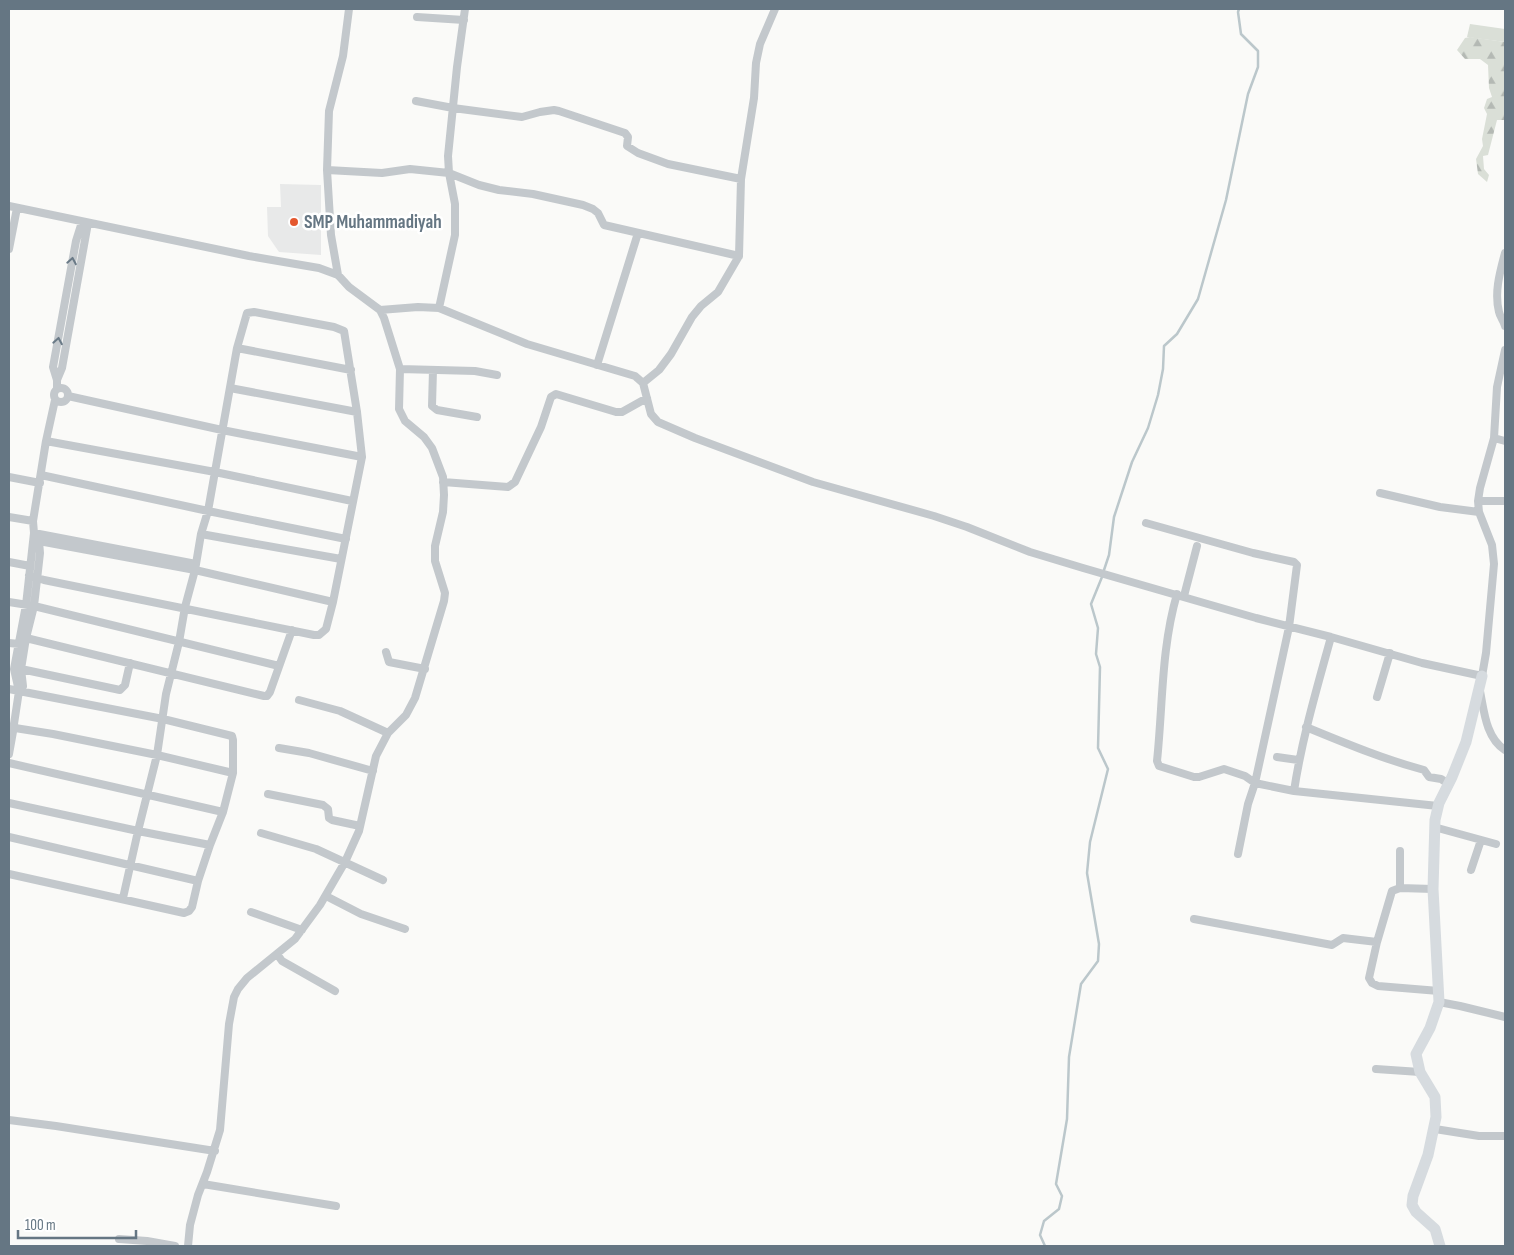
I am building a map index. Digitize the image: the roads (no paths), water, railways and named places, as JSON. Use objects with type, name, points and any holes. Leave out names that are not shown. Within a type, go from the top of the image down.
[{"type":"street","points":[[338,275],[331,235],[327,170],[329,111],[343,56],[349,9]]},
{"type":"street","points":[[439,308],[455,235],[455,204],[448,156],[465,9]]},
{"type":"street","points":[[643,383],[659,370],[701,306],[718,292],[738,256],[741,179],[754,98],[756,63],[760,44],[775,9]]},
{"type":"street","points":[[417,17],[464,20]]},
{"type":"street","points":[[416,101],[522,117],[540,112],[559,111],[625,133],[628,136],[627,146],[638,153],[690,169],[741,179]]},
{"type":"street","points":[[327,170],[382,173],[410,169],[449,173],[499,190],[532,194],[582,205],[598,213],[604,226],[738,256]]},
{"type":"street","points":[[9,249],[13,207],[85,223],[318,268],[338,275],[349,287],[380,310],[400,369],[399,408],[405,421],[432,448],[443,482],[443,512],[435,546],[434,561],[444,593],[444,601],[425,669],[406,715],[388,732],[376,756],[350,864],[331,899],[280,957],[247,978],[238,988],[234,997],[229,1024],[220,1130],[215,1151],[190,1225],[188,1246]]},
{"type":"street","points":[[18,669],[26,638],[30,606],[29,575],[34,521],[46,441],[57,385],[53,367],[76,241],[85,223]]},
{"type":"street","points":[[597,365],[638,233]]},
{"type":"street","points":[[1505,253],[1504,264],[1498,282],[1499,311],[1505,326]]},
{"type":"street","points":[[380,310],[418,307],[439,308],[527,344],[635,376],[643,383],[652,416],[658,422],[695,438],[813,482],[934,516],[1030,552],[1083,568],[1422,663],[1482,676]]},
{"type":"street","points":[[29,575],[185,607],[314,635],[320,635],[324,632],[333,602],[362,457],[351,370],[345,336],[341,328],[250,312],[244,317],[208,511],[201,534],[185,607],[179,642],[166,694],[157,755],[124,898]]},
{"type":"street","points":[[238,348],[351,370]]},
{"type":"street","points":[[1440,1246],[1433,1227],[1416,1212],[1412,1205],[1413,1196],[1428,1155],[1436,1117],[1435,1097],[1420,1072],[1416,1054],[1430,1028],[1439,997],[1433,889],[1434,827],[1438,806],[1466,742],[1480,689],[1486,653],[1494,564],[1492,544],[1479,512],[1480,488],[1494,438],[1496,387],[1505,350]]},
{"type":"street","points":[[400,369],[475,371],[497,374]]},
{"type":"street","points":[[433,370],[432,406],[437,410],[477,417]]},
{"type":"street","points":[[57,385],[64,389],[68,396],[222,430],[362,457]]},
{"type":"street","points":[[1496,387],[1505,389]]},
{"type":"street","points":[[230,388],[357,412]]},
{"type":"street","points":[[443,482],[508,486],[515,482],[541,427],[551,398],[556,394],[616,412],[622,412],[647,398]]},
{"type":"street","points":[[55,400],[62,402],[68,396]]},
{"type":"street","points":[[1494,438],[1505,441]]},
{"type":"street","points":[[46,441],[215,472],[352,501]]},
{"type":"street","points":[[9,477],[40,479],[346,539]]},
{"type":"street","points":[[1380,493],[1440,507],[1479,512]]},
{"type":"street","points":[[1480,501],[1505,501]]},
{"type":"street","points":[[9,517],[34,521]]},
{"type":"street","points":[[1146,523],[1253,553],[1295,562],[1297,566],[1289,626],[1238,854]]},
{"type":"street","points":[[9,754],[11,726],[21,689],[18,669],[19,644],[38,577],[39,541],[34,533]]},
{"type":"street","points":[[34,533],[195,567],[333,602]]},
{"type":"street","points":[[201,534],[341,559]]},
{"type":"street","points":[[39,541],[195,567]]},
{"type":"street","points":[[1197,546],[1165,645],[1158,764],[1194,777],[1224,769],[1244,776],[1255,783],[1294,791],[1438,806]]},
{"type":"street","points":[[9,562],[30,566]]},
{"type":"street","points":[[9,602],[279,666]]},
{"type":"street","points":[[26,638],[264,696],[269,694],[292,630]]},
{"type":"street","points":[[1294,791],[1298,760],[1331,637]]},
{"type":"street","points":[[9,643],[19,644]]},
{"type":"street","points":[[386,652],[388,662],[425,669]]},
{"type":"street","points":[[1377,697],[1390,653]]},
{"type":"street","points":[[18,669],[120,690],[125,685],[130,663]]},
{"type":"street","points":[[9,689],[21,689],[163,719],[232,736],[234,740],[232,773],[223,812],[189,912],[184,913],[124,898],[9,874]]},
{"type":"street","points":[[1480,689],[1484,713],[1491,734],[1498,745],[1505,750]]},
{"type":"street","points":[[299,700],[340,711],[388,732]]},
{"type":"street","points":[[11,726],[157,755],[232,773]]},
{"type":"street","points":[[1306,727],[1384,758],[1424,770],[1429,777],[1441,779],[1449,784]]},
{"type":"street","points":[[279,748],[309,753],[373,771]]},
{"type":"street","points":[[1277,756],[1298,760]]},
{"type":"street","points":[[9,763],[223,812]]},
{"type":"street","points":[[268,794],[323,805],[328,809],[329,818],[332,820],[360,826]]},
{"type":"street","points":[[9,802],[210,846]]},
{"type":"street","points":[[1434,827],[1496,844]]},
{"type":"street","points":[[262,833],[316,849],[383,880]]},
{"type":"street","points":[[9,837],[198,881]]},
{"type":"street","points":[[1471,870],[1481,840]]},
{"type":"street","points":[[1400,851],[1400,888]]},
{"type":"street","points":[[1433,889],[1400,888],[1389,896],[1370,978],[1374,985],[1439,997],[1460,1006],[1505,1017]]},
{"type":"street","points":[[331,899],[361,914],[405,929]]},
{"type":"street","points":[[251,912],[302,930]]},
{"type":"street","points":[[1194,919],[1332,945],[1343,938],[1377,942]]},
{"type":"street","points":[[280,957],[335,991]]},
{"type":"street","points":[[1376,1069],[1420,1072]]},
{"type":"street","points":[[9,1120],[215,1151]]},
{"type":"street","points":[[1435,1129],[1479,1136],[1505,1136]]},
{"type":"street","points":[[203,1184],[336,1206]]},
{"type":"street","points":[[119,1239],[174,1246]]},
{"type":"waterway","points":[[1104,570],[1109,555],[1114,517],[1132,462],[1148,428],[1158,395],[1163,369],[1164,346],[1177,334],[1198,299],[1226,200],[1248,94],[1258,67],[1258,51],[1241,34],[1239,9]]},
{"type":"waterway","points":[[1045,1246],[1040,1235],[1044,1221],[1059,1209],[1062,1196],[1056,1184],[1067,1119],[1069,1057],[1081,984],[1098,961],[1099,944],[1087,873],[1090,842],[1108,769],[1098,748],[1100,667],[1096,654],[1098,628],[1091,604],[1102,577]]},
{"type":"place","name":"SMP Muhammadiyah","points":[[294,222]]}]
